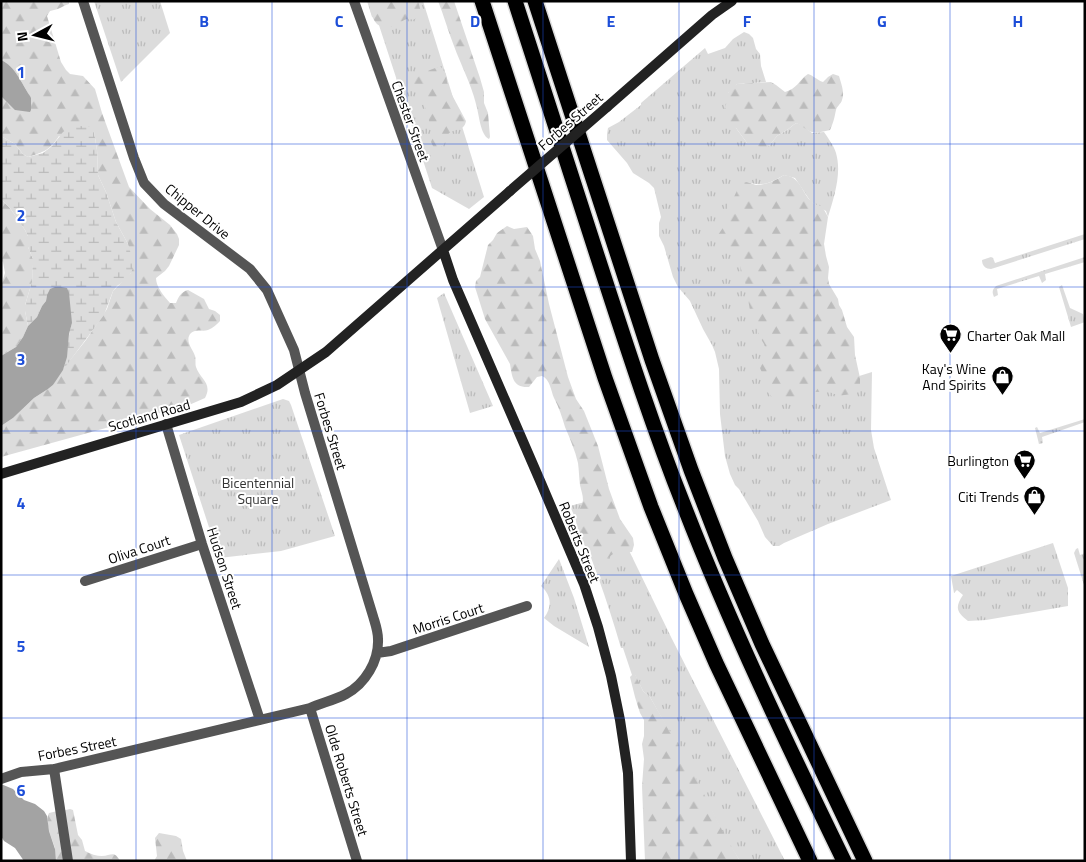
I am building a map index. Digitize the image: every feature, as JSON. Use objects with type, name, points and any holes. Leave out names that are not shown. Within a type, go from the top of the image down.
[{"type":"highway","points":[[482,1],[609,390],[652,507],[686,594],[716,663],[810,861]]},
{"type":"highway","points":[[505,1],[618,352],[670,496],[734,652],[833,861]]},
{"type":"highway","points":[[515,1],[626,345],[684,505],[743,648],[844,861]]},
{"type":"highway","points":[[535,1],[655,370],[694,479],[766,654],[865,861]]},
{"type":"main road","name":"Forbes Street","points":[[300,371],[326,352],[712,15],[732,1]]},
{"type":"main road","name":"Roberts Street","points":[[443,250],[453,280],[584,584],[598,627],[611,676],[628,773],[631,861]]},
{"type":"main road","name":"Scotland Road","points":[[1,474],[241,402],[277,385],[300,371]]},
{"type":"street","name":"Chipper Drive","points":[[83,1],[134,158],[144,183],[164,204],[250,269],[267,290],[294,350],[300,371]]},
{"type":"street","name":"Chester Street","points":[[354,1],[443,250]]},
{"type":"street","name":"Forbes Street","points":[[1,779],[21,772],[54,769],[310,708],[347,693],[361,682],[371,668],[377,653],[378,638],[373,616],[304,393],[300,371]]},
{"type":"street","name":"Hudson Street","points":[[166,424],[202,544],[260,720]]},
{"type":"street","name":"Oliva Court","points":[[85,581],[202,544]]},
{"type":"street","name":"Morris Court","points":[[377,653],[391,651],[527,606]]},
{"type":"street","name":"Olde Roberts Street","points":[[310,708],[357,861]]},
{"type":"street","points":[[54,769],[68,861]]},
{"type":"green space","points":[[1,1],[69,1],[69,4],[50,11],[47,16],[61,62],[70,74],[83,76],[95,89],[129,187],[150,209],[170,225],[179,239],[179,245],[169,266],[156,278],[159,288],[170,303],[176,303],[180,295],[188,290],[204,299],[209,309],[220,315],[220,321],[206,331],[192,332],[188,340],[195,356],[196,367],[207,385],[208,389],[205,398],[189,405],[1,457],[1,426],[13,418],[34,398],[53,385],[107,309],[113,291],[131,273],[128,244],[116,222],[98,175],[94,132],[59,136],[46,150],[28,157],[15,144],[1,136],[1,96],[5,99],[31,99],[14,71],[1,60]]},
{"type":"green space","points":[[94,1],[160,1],[170,33],[121,82]]},
{"type":"green space","points":[[367,1],[423,1],[484,197],[469,209],[432,188],[376,16],[372,17]]},
{"type":"green space","points":[[368,1],[418,1],[421,12],[415,19],[407,19],[396,25],[383,27],[373,18]]},
{"type":"green space","points":[[438,1],[454,1],[484,92],[484,103],[488,113],[489,139],[482,129],[471,89]]},
{"type":"green space","points":[[744,32],[753,38],[756,49],[760,54],[761,66],[766,82],[737,84],[728,93],[736,128],[747,143],[769,146],[777,136],[796,123],[812,133],[824,132],[836,153],[838,177],[828,217],[826,211],[811,202],[795,178],[784,175],[764,184],[751,183],[821,388],[872,372],[871,430],[874,448],[891,500],[828,524],[779,546],[773,546],[765,537],[758,521],[730,474],[725,456],[720,414],[719,369],[715,352],[690,301],[678,287],[673,277],[664,246],[659,236],[661,217],[654,188],[633,173],[607,140],[608,128],[641,105],[705,48],[708,54],[725,48],[733,39]]},
{"type":"green space","points":[[441,67],[446,74],[452,95],[466,121],[463,127],[449,133],[444,145],[437,149],[434,148],[431,142],[433,134],[430,129],[428,113],[411,82],[422,73]]},
{"type":"green space","points":[[808,74],[823,82],[833,74],[839,76],[843,97],[830,130],[814,133],[796,123],[777,136],[769,146],[764,148],[747,143],[736,128],[726,122],[724,110],[728,93],[737,84],[771,82],[785,92],[795,87]]},
{"type":"green space","points":[[80,126],[91,127],[94,132],[98,175],[116,222],[128,244],[133,268],[127,279],[113,291],[104,315],[63,370],[72,323],[47,295],[46,301],[37,317],[28,326],[25,305],[32,282],[33,259],[28,247],[28,236],[25,230],[10,208],[1,199],[1,136],[15,144],[28,157],[43,153],[52,146],[63,132]]},
{"type":"green space","points":[[784,175],[796,180],[810,201],[822,206],[828,217],[824,244],[829,267],[828,278],[829,284],[838,299],[847,327],[854,337],[855,355],[860,378],[860,390],[855,394],[840,395],[815,392],[794,403],[783,397],[772,397],[768,392],[760,368],[766,350],[751,316],[745,282],[738,259],[724,246],[718,235],[729,219],[727,207],[739,186],[744,182],[756,185],[764,184]]},
{"type":"green space","points":[[1,199],[10,208],[28,236],[28,247],[33,259],[33,265],[32,282],[25,305],[28,326],[16,347],[1,356],[1,286],[5,273],[1,260]]},
{"type":"green space","points":[[507,226],[514,229],[527,227],[533,236],[568,377],[598,446],[609,489],[620,519],[633,538],[632,552],[615,553],[601,565],[595,561],[583,543],[576,523],[577,513],[583,500],[578,463],[549,382],[542,376],[537,377],[529,387],[516,384],[510,364],[485,319],[475,287],[476,281],[480,277],[488,245],[497,233]]},
{"type":"green space","points":[[1085,234],[1085,239],[991,269],[985,267],[982,262],[982,260],[991,257],[995,263]]},
{"type":"green space","points":[[1085,257],[1085,262],[1045,274],[1046,280],[1042,283],[1039,276],[997,289],[998,295],[994,297],[993,291],[996,286]]},
{"type":"green space","points":[[1062,285],[1070,308],[1083,314],[1085,322],[1071,327],[1059,287]]},
{"type":"green space","points":[[444,293],[493,406],[470,413],[437,298]]},
{"type":"green space","name":"Bicentennial Square","points":[[283,399],[289,401],[291,405],[335,536],[281,551],[219,558],[179,435]]},
{"type":"green space","points":[[1085,419],[1085,422],[1042,437],[1043,443],[1039,444],[1035,428],[1037,427],[1040,433]]},
{"type":"green space","points":[[603,497],[672,639],[785,861],[740,861],[726,839],[693,774],[650,697],[643,691],[635,675],[632,675],[623,648],[621,648],[598,576],[570,506]]},
{"type":"green space","points":[[1053,543],[1068,588],[1068,606],[986,620],[968,621],[961,615],[958,606],[963,595],[957,590],[954,593],[951,576]]},
{"type":"green space","points":[[1078,548],[1080,555],[1085,553],[1085,588],[1074,553]]},
{"type":"green space","points":[[559,559],[574,598],[589,647],[544,618],[550,602],[545,590],[541,586]]},
{"type":"green space","points":[[635,674],[643,691],[650,697],[689,764],[723,832],[740,861],[645,861],[642,786],[644,720],[640,713],[630,677]]},
{"type":"green space","points":[[73,810],[78,835],[82,840],[85,851],[100,856],[112,854],[120,861],[56,861],[55,848],[47,821],[49,813]]},
{"type":"green space","points":[[159,833],[176,836],[181,839],[187,861],[154,861],[157,856],[155,838]]},
{"type":"shaded area","points":[[1,60],[10,66],[30,96],[30,112],[15,110],[1,96]]},
{"type":"shaded area","points":[[55,287],[67,288],[72,323],[63,370],[53,385],[34,398],[13,418],[1,426],[1,356],[16,347],[28,326],[37,317],[50,289]]},
{"type":"shaded area","points":[[1,784],[13,789],[24,800],[35,804],[44,811],[55,849],[56,861],[24,861],[15,848],[4,841],[1,836]]},
{"type":"place","name":"Charter Oak Mall","points":[[951,354]]},
{"type":"place","name":"Kay's Wine And Spirits","points":[[1002,395]]},
{"type":"place","name":"Burlington","points":[[1025,479]]},
{"type":"place","name":"Citi Trends","points":[[1035,515]]}]
